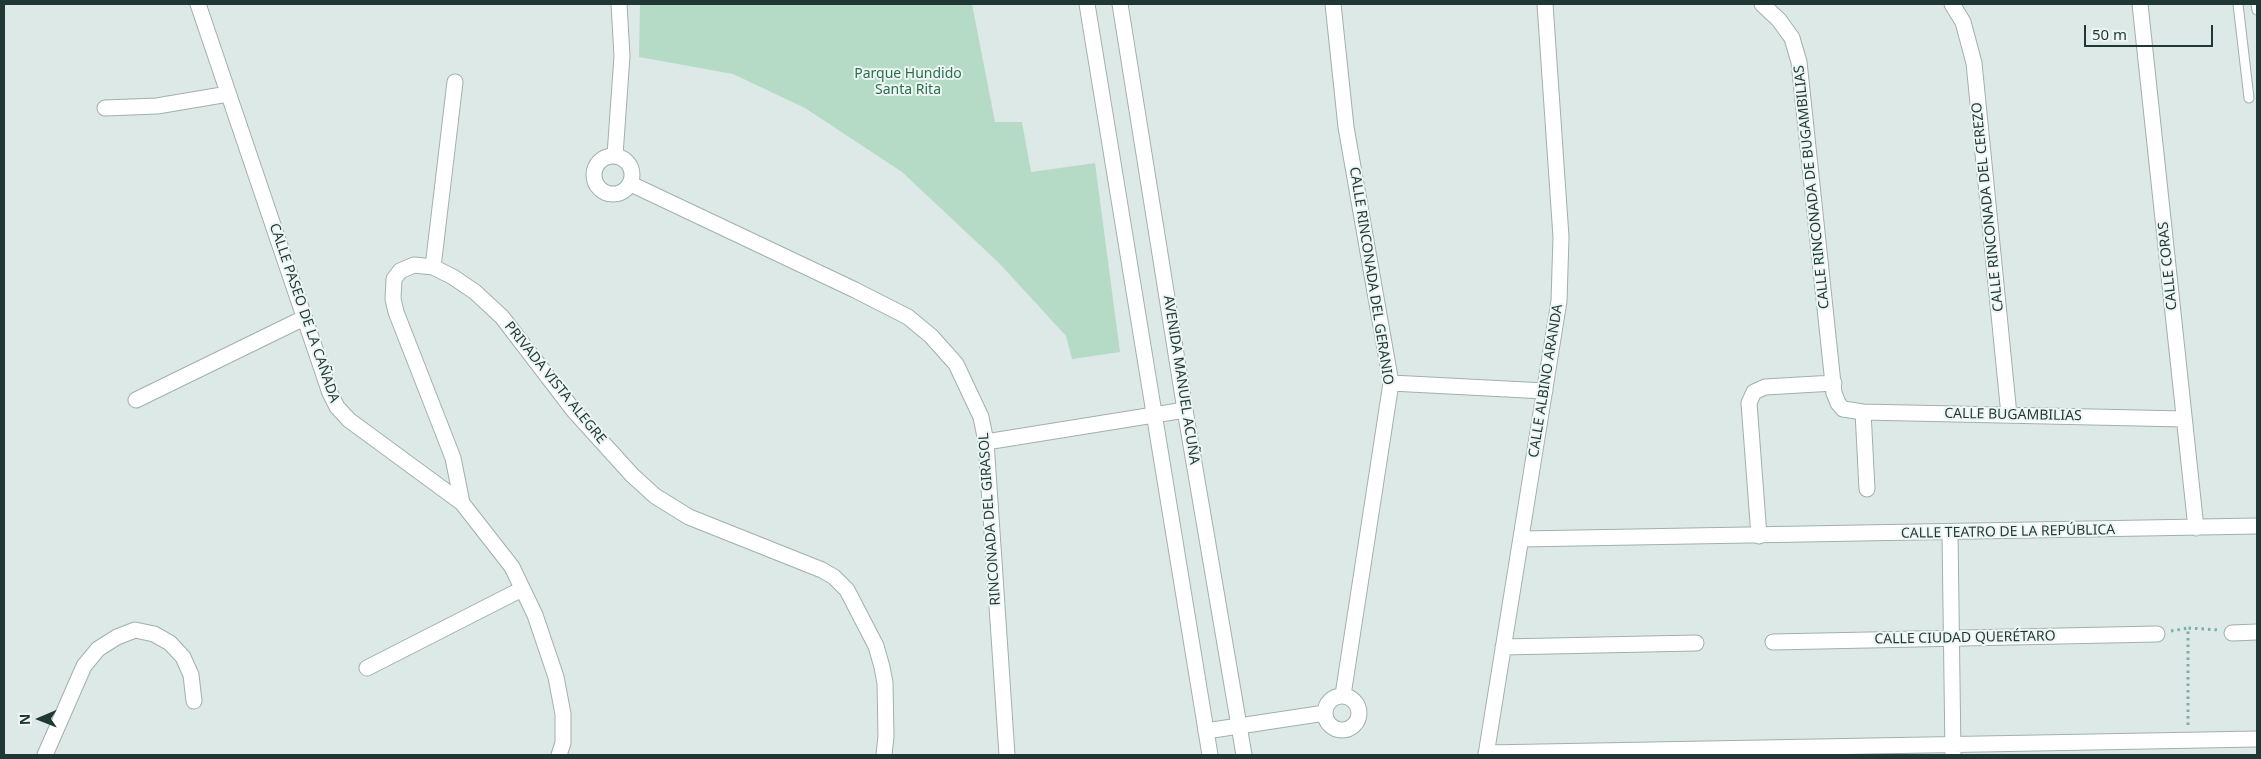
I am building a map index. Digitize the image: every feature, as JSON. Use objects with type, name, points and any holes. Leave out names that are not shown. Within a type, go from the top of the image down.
[{"type":"street","name":"CALLE PASEO DE LA CAÑADA","points":[[198,4],[330,393],[337,407],[349,420],[462,503],[512,568],[535,615],[556,676],[563,714],[563,743],[558,755]]},
{"type":"street","points":[[616,155],[622,56],[619,4]]},
{"type":"street","points":[[1087,4],[1156,415],[1210,755]]},
{"type":"street","name":"AVENIDA MANUEL ACUÑA","points":[[1120,4],[1185,410],[1244,755]]},
{"type":"street","name":"CALLE RINCONADA DEL GERANIO","points":[[1332,4],[1346,127],[1391,383],[1343,695]]},
{"type":"street","name":"CALLE ALBINO ARANDA","points":[[1486,754],[1559,302],[1561,237],[1545,4]]},
{"type":"street","name":"CALLE RINCONADA DE BUGAMBILIAS","points":[[1762,4],[1779,20],[1792,38],[1799,62],[1834,383],[1838,404],[1843,409]]},
{"type":"street","name":"CALLE RINCONADA DEL CEREZO","points":[[1952,4],[1963,22],[1974,63],[2009,415]]},
{"type":"street","name":"CALLE CORAS","points":[[2140,4],[2196,528]]},
{"type":"street","points":[[454,82],[433,267],[414,265],[400,271],[394,279],[393,299],[396,312],[452,458],[462,503]]},
{"type":"street","points":[[105,108],[156,106],[228,94]]},
{"type":"street","points":[[616,155],[627,160],[633,172],[631,184],[622,192],[610,194],[600,189],[594,178],[596,166],[604,158],[616,155]]},
{"type":"street","name":"RINCONADA DEL GIRASOL","points":[[631,184],[908,317],[931,336],[956,364],[981,416],[986,442],[1007,755]]},
{"type":"street","name":"PRIVADA VISTA ALEGRE","points":[[433,267],[474,292],[502,317],[574,411],[632,475],[655,496],[689,517],[822,570],[834,577],[847,590],[876,646],[882,667],[885,692],[886,736],[884,755]]},
{"type":"street","points":[[136,400],[304,318]]},
{"type":"street","points":[[1391,383],[1545,391]]},
{"type":"street","points":[[1759,536],[1749,403],[1754,392],[1765,387],[1834,383]]},
{"type":"street","name":"CALLE BUGAMBILIAS","points":[[1843,409],[1863,412],[2184,419]]},
{"type":"street","points":[[986,442],[1185,410]]},
{"type":"street","points":[[1863,412],[1867,489]]},
{"type":"street","name":"CALLE TEATRO DE LA REPÚBLICA","points":[[1521,538],[1950,533],[2257,526]]},
{"type":"street","points":[[1950,533],[1953,750]]},
{"type":"street","points":[[367,668],[522,588]]},
{"type":"street","points":[[45,755],[84,666],[98,649],[117,637],[134,630],[154,634],[170,643],[183,657],[191,675],[194,701]]},
{"type":"street","points":[[2232,633],[2257,632]]},
{"type":"street","name":"CALLE CIUDAD QUERÉTARO","points":[[1773,642],[2157,634]]},
{"type":"street","points":[[1503,647],[1696,643]]},
{"type":"street","points":[[1343,695],[1352,698],[1358,705],[1360,713],[1358,722],[1351,728],[1342,731],[1334,728],[1328,722],[1325,714],[1330,700],[1343,695]]},
{"type":"street","points":[[1206,731],[1325,714]]},
{"type":"street","points":[[1486,754],[1953,750],[2257,739]]},
{"type":"lane","points":[[2238,4],[2248,98]]},
{"type":"lane","points":[[2256,4],[2257,10]]},
{"type":"path","points":[[2189,740],[2188,628],[2214,628],[2232,633]]},
{"type":"green space","name":"Parque Hundido Santa Rita","points":[[640,4],[972,4],[995,122],[1022,122],[1031,172],[1095,163],[1120,352],[1072,359],[1066,336],[999,263],[902,172],[805,108],[733,74],[639,57]]}]
